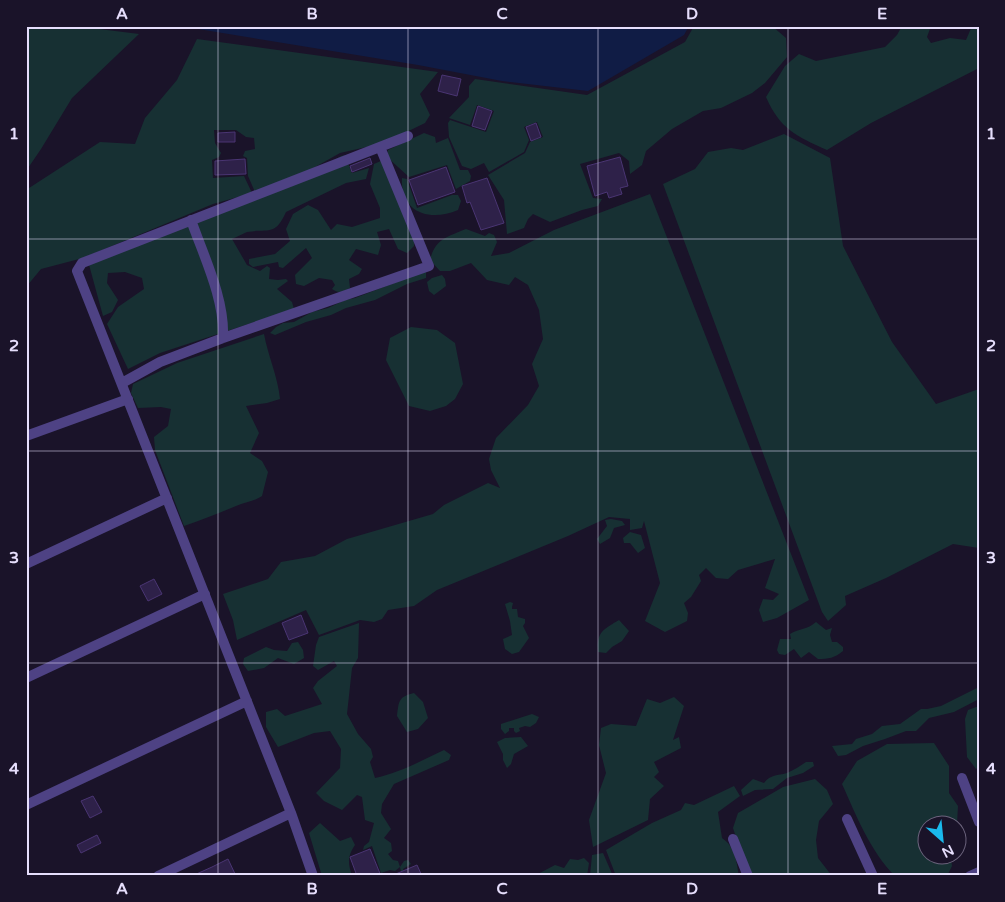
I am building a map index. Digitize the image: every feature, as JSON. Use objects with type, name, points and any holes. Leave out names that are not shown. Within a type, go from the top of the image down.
[{"type":"street","points":[[313,876],[291,813],[77,271],[82,263],[408,136]]},
{"type":"street","points":[[122,383],[160,362],[429,266],[380,147]]},
{"type":"street","points":[[191,220],[219,299],[224,324],[223,338]]},
{"type":"street","points":[[26,436],[128,399]]},
{"type":"street","points":[[26,564],[167,498]]},
{"type":"street","points":[[26,678],[204,594]]},
{"type":"street","points":[[26,805],[247,701]]},
{"type":"street","points":[[962,778],[979,822]]},
{"type":"street","points":[[158,876],[291,813]]},
{"type":"street","points":[[847,818],[873,876]]},
{"type":"street","points":[[733,839],[748,876]]},
{"type":"street","points":[[970,876],[979,872]]},
{"type":"green space","points":[[26,26],[75,26],[139,34],[72,98],[26,171]]},
{"type":"green space","points":[[694,26],[772,26],[786,38],[787,57],[765,83],[752,93],[721,108],[703,111],[672,129],[646,151],[642,165],[630,174],[629,161],[619,153],[580,164],[593,198],[602,199],[598,206],[550,222],[533,214],[528,219],[524,228],[507,234],[504,200],[488,175],[525,153],[530,142],[543,137],[537,122],[524,127],[529,140],[524,152],[489,172],[484,163],[471,169],[462,166],[449,137],[448,123],[450,120],[486,132],[494,111],[477,105],[470,125],[449,118],[469,97],[469,86],[475,79],[587,95],[685,42]]},
{"type":"green space","points":[[902,26],[931,26],[927,37],[931,43],[950,38],[966,40],[972,26],[979,26],[979,68],[871,123],[827,150],[798,136],[777,117],[766,97],[785,66],[799,54],[816,61],[885,47],[897,35]]},
{"type":"green space","points":[[197,39],[438,72],[420,94],[430,115],[425,123],[384,143],[340,153],[292,180],[255,192],[248,176],[247,158],[243,156],[245,151],[255,149],[254,138],[246,137],[236,130],[214,130],[215,143],[221,153],[219,157],[212,160],[213,178],[244,176],[252,193],[213,204],[83,258],[41,269],[26,287],[26,190],[100,142],[135,144],[145,118],[177,80]]},
{"type":"green space","points":[[424,133],[435,137],[436,143],[448,138],[460,170],[468,170],[471,176],[470,181],[456,189],[447,165],[409,177],[387,157],[388,150]]},
{"type":"green space","points":[[784,134],[830,158],[843,246],[892,342],[936,404],[979,389],[979,548],[953,544],[886,578],[845,596],[846,605],[828,621],[822,612],[663,184],[695,169],[708,152],[731,148],[743,150]]},
{"type":"green space","points":[[351,154],[347,161],[352,173],[369,168],[366,179],[346,183],[286,212],[278,225],[270,230],[247,232],[232,239],[247,265],[260,271],[267,266],[270,268],[269,279],[286,279],[288,281],[277,289],[292,302],[294,309],[160,353],[128,369],[107,324],[118,307],[144,289],[142,278],[125,272],[108,273],[107,283],[118,300],[112,312],[103,316],[88,261],[294,184],[341,156]]},
{"type":"green space","points":[[383,160],[414,240],[414,246],[407,253],[398,249],[389,229],[377,232],[381,245],[378,255],[356,249],[349,260],[362,269],[359,274],[349,279],[350,288],[341,292],[332,289],[335,285],[332,280],[319,278],[304,286],[296,284],[295,275],[312,258],[306,248],[283,268],[279,267],[278,262],[253,267],[249,264],[249,259],[275,254],[290,241],[286,229],[293,214],[308,205],[318,210],[331,230],[337,224],[352,227],[380,218],[380,208],[370,184],[374,164]]},
{"type":"green space","points":[[402,178],[407,179],[417,208],[452,195],[458,195],[461,201],[458,210],[437,215],[419,212],[411,207],[406,199]]},
{"type":"green space","points":[[650,194],[809,600],[777,618],[763,622],[759,610],[763,599],[773,600],[779,594],[765,588],[775,559],[738,570],[728,579],[716,578],[706,568],[699,575],[701,581],[691,597],[684,603],[688,613],[687,621],[665,632],[645,621],[660,583],[644,521],[642,528],[630,530],[630,519],[609,517],[437,590],[414,606],[388,610],[382,619],[374,622],[360,620],[319,635],[306,610],[237,640],[233,620],[223,594],[268,579],[281,562],[315,556],[347,539],[433,514],[444,505],[488,483],[500,488],[491,470],[489,459],[496,438],[528,405],[539,386],[532,364],[543,339],[539,310],[528,285],[515,277],[509,285],[487,280],[471,263],[450,271],[440,271],[430,260],[435,247],[448,237],[466,229],[485,236],[489,233],[494,235],[497,242],[491,256],[509,253],[554,230]]},
{"type":"green space","points":[[426,272],[426,278],[407,284],[375,300],[306,322],[275,335],[270,333],[283,323],[294,322],[312,312],[328,308],[345,300]]},
{"type":"green space","points":[[442,275],[446,286],[434,295],[429,291],[427,282],[432,278]]},
{"type":"green space","points":[[411,327],[437,330],[455,343],[463,384],[455,399],[446,406],[430,411],[409,406],[386,360],[390,338]]},
{"type":"green space","points":[[264,334],[280,399],[246,406],[259,433],[250,453],[262,461],[268,472],[262,496],[184,526],[155,450],[154,437],[168,426],[171,409],[161,407],[138,408],[131,393],[133,384],[177,363]]},
{"type":"green space","points":[[605,520],[622,521],[625,525],[614,528],[610,538],[600,544],[597,539],[607,526]]},
{"type":"green space","points":[[630,532],[641,535],[645,548],[638,553],[630,543],[624,543],[623,538]]},
{"type":"green space","points":[[513,603],[512,609],[517,609],[518,617],[525,619],[523,626],[529,638],[519,652],[512,654],[505,649],[503,639],[512,635],[505,604]]},
{"type":"green space","points":[[619,620],[629,631],[622,641],[606,653],[598,652],[600,635]]},
{"type":"green space","points":[[816,622],[826,630],[832,628],[830,635],[832,642],[837,642],[843,647],[843,651],[834,657],[822,659],[818,659],[809,652],[801,658],[794,649],[785,655],[779,654],[777,650],[780,639],[791,639],[790,634]]},
{"type":"green space","points":[[359,623],[358,658],[352,668],[347,714],[358,734],[371,749],[373,757],[370,762],[375,778],[401,770],[444,750],[451,755],[449,760],[394,784],[382,804],[381,813],[391,829],[384,838],[391,843],[392,851],[388,854],[393,860],[398,861],[400,867],[395,871],[390,870],[381,873],[372,846],[363,850],[364,846],[369,842],[374,823],[365,820],[362,797],[357,795],[342,810],[324,801],[316,793],[340,768],[341,749],[330,731],[314,733],[278,747],[266,727],[266,712],[277,709],[285,716],[322,704],[313,688],[318,681],[337,666],[334,661],[318,670],[313,666],[319,637]]},
{"type":"green space","points":[[298,642],[303,650],[304,658],[294,664],[278,658],[264,668],[248,671],[243,664],[244,658],[266,647],[287,651],[292,643]]},
{"type":"green space","points":[[979,687],[979,699],[954,712],[929,718],[916,731],[906,731],[863,746],[846,755],[838,756],[832,746],[852,744],[856,739],[872,734],[882,726],[900,724],[921,709],[941,706]]},
{"type":"green space","points":[[414,693],[423,702],[428,718],[418,729],[407,732],[397,716],[398,707],[402,698]]},
{"type":"green space","points":[[674,697],[684,706],[673,740],[679,737],[681,748],[654,762],[659,772],[654,777],[664,786],[650,799],[648,820],[593,847],[589,820],[606,773],[599,745],[601,728],[611,724],[636,726],[647,699],[660,703]]},
{"type":"green space","points":[[979,706],[979,767],[976,769],[967,757],[965,719],[968,710]]},
{"type":"green space","points":[[532,714],[539,717],[536,723],[530,727],[519,728],[520,731],[516,733],[514,728],[509,728],[509,731],[505,734],[501,729],[501,724]]},
{"type":"green space","points":[[521,737],[528,746],[514,754],[511,764],[507,768],[497,742],[505,738]]},
{"type":"green space","points":[[934,743],[949,766],[949,793],[958,806],[958,814],[918,814],[918,864],[952,864],[947,876],[895,876],[878,855],[858,820],[842,784],[857,761],[887,744]]},
{"type":"green space","points":[[806,762],[813,762],[814,766],[803,773],[787,778],[773,789],[755,790],[743,796],[741,790],[753,779],[764,783],[772,777],[787,773]]},
{"type":"green space","points":[[815,779],[827,790],[833,804],[819,821],[816,840],[818,858],[832,876],[751,876],[733,828],[738,813],[783,787]]},
{"type":"green space","points":[[734,786],[740,796],[718,812],[722,838],[733,850],[739,876],[616,876],[606,850],[652,823],[681,810],[685,803],[694,805]]},
{"type":"green space","points":[[320,823],[340,841],[351,837],[355,845],[349,860],[352,876],[322,876],[309,833]]},
{"type":"green space","points":[[603,853],[613,876],[590,876],[592,855]]},
{"type":"green space","points":[[584,858],[589,863],[587,876],[534,876],[555,865],[564,868],[570,859],[578,860]]},
{"type":"green space","points":[[408,860],[411,864],[403,869],[406,876],[402,876],[400,867],[404,861]]},
{"type":"water","points":[[180,26],[689,26],[684,35],[588,91],[502,81],[418,65]]},
{"type":"building","points":[[442,75],[461,79],[457,96],[438,91]]},
{"type":"building","points":[[478,106],[492,111],[485,130],[472,126]]},
{"type":"building","points":[[536,123],[541,137],[531,141],[526,127]]},
{"type":"building","points":[[235,132],[235,142],[218,142],[218,133]]},
{"type":"building","points":[[620,157],[628,186],[620,188],[622,194],[609,198],[607,192],[595,196],[587,166]]},
{"type":"building","points":[[370,158],[372,164],[352,172],[350,166]]},
{"type":"building","points":[[245,159],[246,174],[215,175],[215,161]]},
{"type":"building","points":[[446,167],[455,192],[418,205],[409,180]]},
{"type":"building","points":[[487,178],[504,223],[481,230],[470,202],[467,203],[462,186]]},
{"type":"building","points":[[154,579],[162,594],[148,601],[140,586]]},
{"type":"building","points":[[301,615],[308,633],[289,640],[282,623]]},
{"type":"building","points":[[93,796],[102,812],[90,818],[81,801]]},
{"type":"building","points":[[97,835],[101,843],[81,853],[77,845]]},
{"type":"building","points":[[370,849],[381,876],[357,876],[350,857]]},
{"type":"building","points":[[228,859],[236,876],[192,876],[212,867]]},
{"type":"building","points":[[417,865],[422,876],[391,876]]}]
